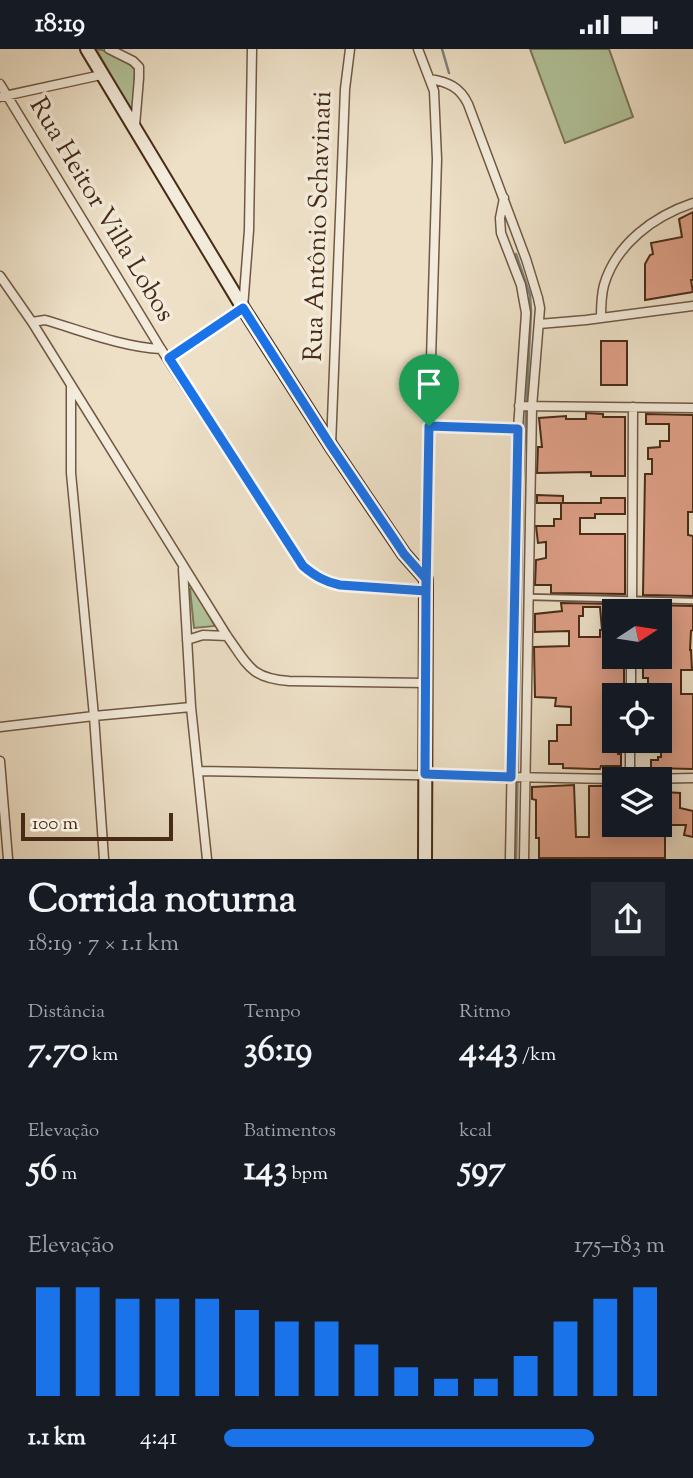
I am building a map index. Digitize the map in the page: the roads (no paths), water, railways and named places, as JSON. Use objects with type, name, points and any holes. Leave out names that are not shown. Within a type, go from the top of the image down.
[{"type":"street","points":[[86,49],[243,308],[331,446],[426,585]]},
{"type":"street","points":[[109,49],[139,67],[134,130]]},
{"type":"street","points":[[243,308],[249,230],[252,49]]},
{"type":"street","name":"Rua Antônio Schavinati","points":[[331,446],[345,89],[349,49]]},
{"type":"street","points":[[418,49],[434,91],[437,159],[426,585],[425,859]]},
{"type":"street","points":[[4,96],[101,75]]},
{"type":"street","points":[[430,79],[447,83],[464,96],[504,198],[538,298],[539,324],[526,406],[518,429],[518,777],[524,859]]},
{"type":"street","name":"Rua Heitor Villa Lobos","points":[[0,83],[4,96],[161,349],[303,566],[314,576],[340,585],[426,585]]},
{"type":"street","points":[[504,198],[499,223],[522,285],[526,313],[529,597],[510,859]]},
{"type":"street","points":[[601,318],[605,283],[624,249],[636,235],[655,221],[693,203]]},
{"type":"street","points":[[0,275],[227,636],[252,671],[277,680],[426,683]]},
{"type":"street","points":[[539,324],[693,306]]},
{"type":"street","points":[[169,358],[243,308]]},
{"type":"street","points":[[32,322],[45,320],[124,343],[161,349]]},
{"type":"street","points":[[71,384],[71,473],[94,716],[104,859]]},
{"type":"street","points":[[526,406],[693,408]]},
{"type":"street","points":[[632,599],[633,407]]},
{"type":"street","points":[[183,566],[191,707],[207,859]]},
{"type":"street","points":[[187,640],[203,635],[227,636]]},
{"type":"street","points":[[0,727],[191,707]]},
{"type":"street","points":[[0,761],[8,859]]},
{"type":"street","points":[[198,771],[602,779]]},
{"type":"street","points":[[672,778],[693,778]]},
{"type":"lane","points":[[429,426],[518,429]]},
{"type":"lane","points":[[529,597],[632,599]]},
{"type":"lane","points":[[672,600],[693,601]]},
{"type":"waterway","points":[[442,49],[449,73]]},
{"type":"waterway","points":[[516,254],[530,295],[531,311],[523,478],[516,859]]}]
